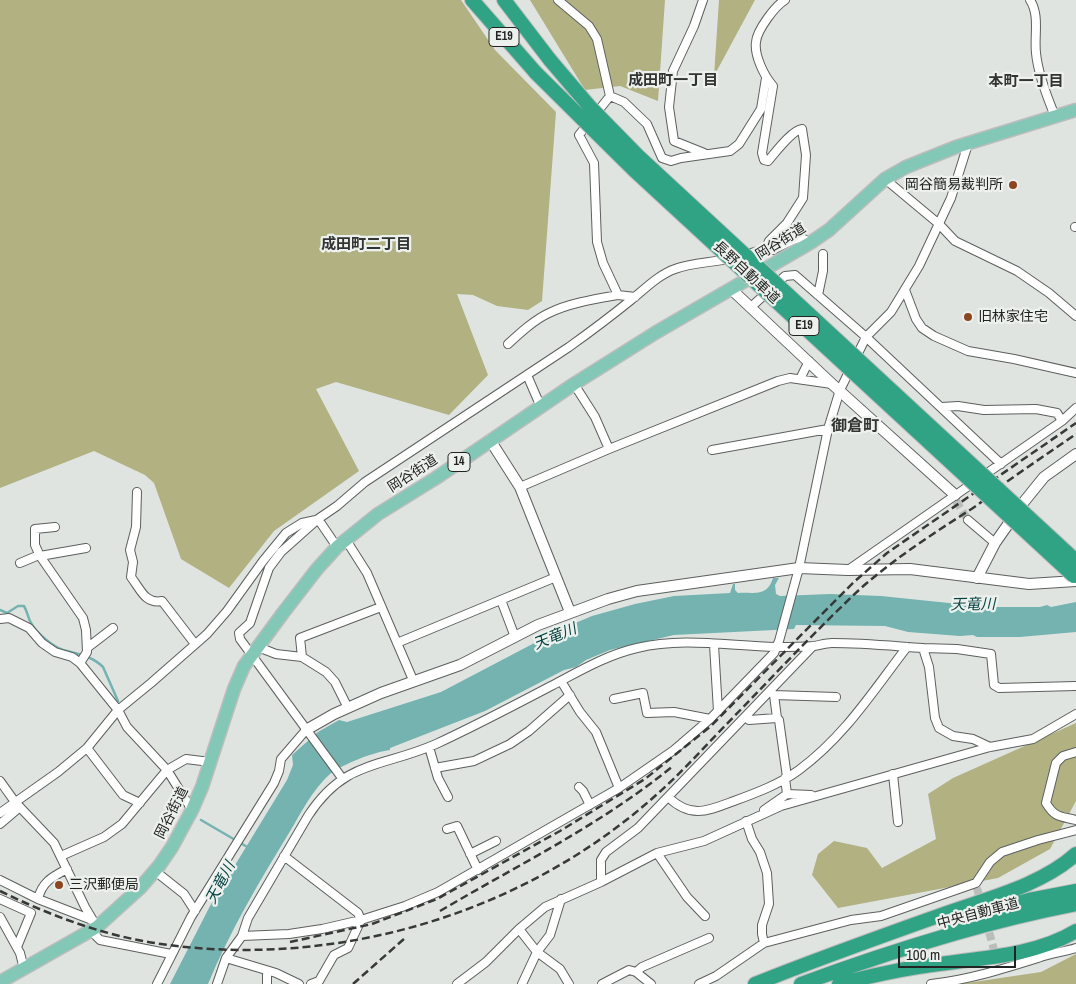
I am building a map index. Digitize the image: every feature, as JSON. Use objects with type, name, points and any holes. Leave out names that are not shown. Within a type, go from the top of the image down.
[{"type":"highway","name":"長野自動車道","points":[[472,0],[536,73],[641,176],[1076,579]]},
{"type":"highway","name":"長野自動車道","points":[[504,0],[550,60],[590,107],[638,156],[1076,561]]},
{"type":"highway","points":[[755,984],[1040,878],[1076,854]]},
{"type":"highway","name":"中央自動車道","points":[[769,984],[872,946],[948,921],[1029,900],[1076,891]]},
{"type":"highway","name":"中央自動車道","points":[[801,984],[874,957],[945,936],[1076,904]]},
{"type":"highway","points":[[839,984],[904,969],[1026,950],[1050,943],[1076,931]]},
{"type":"main road","name":"岡谷街道","points":[[0,982],[93,926],[140,888],[155,871],[172,847],[192,810],[234,689],[255,651],[317,569],[342,544],[378,514],[436,478],[540,406],[655,333],[810,243],[829,230],[886,179],[906,167],[934,154],[1076,110]]},
{"type":"street","points":[[558,0],[589,26],[597,38],[610,96]]},
{"type":"street","points":[[703,0],[694,26],[673,71],[670,107],[674,141],[706,154]]},
{"type":"street","points":[[766,249],[769,241],[787,223],[803,198],[806,156],[804,133],[802,130],[797,130],[768,162],[764,160],[762,153],[773,86],[766,78],[760,65],[755,43],[758,33],[768,17],[779,3],[785,0]]},
{"type":"street","points":[[1030,0],[1036,17],[1036,52],[1039,68],[1055,116]]},
{"type":"street","points":[[610,96],[624,102],[647,124],[662,158],[671,161],[730,151],[739,144],[761,108],[766,78]]},
{"type":"street","points":[[610,96],[579,135],[594,163],[597,242],[603,262],[618,295]]},
{"type":"street","points":[[242,936],[289,934],[322,929],[361,920],[405,906],[438,892],[619,788],[674,750],[710,720],[774,653],[798,572],[836,387],[866,337],[891,312],[905,290],[940,224],[951,198],[968,144]]},
{"type":"street","points":[[886,179],[940,224],[955,241],[1016,271],[1049,293],[1076,316]]},
{"type":"street","points":[[340,776],[308,732],[255,651],[240,639],[239,633],[250,623],[270,568],[281,552],[318,519],[389,465],[585,336],[659,277],[674,269],[699,262],[719,261],[766,249],[773,250],[795,239],[802,238],[810,243]]},
{"type":"street","points":[[818,295],[823,270],[823,254]]},
{"type":"street","points":[[752,307],[786,276],[795,275],[866,337],[1001,464]]},
{"type":"street","points":[[731,289],[955,498]]},
{"type":"street","points":[[905,290],[916,319],[922,328],[934,336],[968,351],[1076,373]]},
{"type":"street","points":[[508,344],[519,333],[548,313],[572,305],[618,295],[635,297]]},
{"type":"street","points":[[800,380],[809,361]]},
{"type":"street","points":[[527,374],[540,406]]},
{"type":"street","points":[[520,487],[778,381],[790,378],[836,387]]},
{"type":"street","points":[[574,384],[595,417],[609,449]]},
{"type":"street","points":[[942,407],[958,406],[984,410],[1036,409],[1057,413],[1062,421]]},
{"type":"street","points":[[848,570],[955,498],[1062,421],[1076,408]]},
{"type":"street","points":[[712,450],[828,429]]},
{"type":"street","points":[[490,440],[520,487],[570,612]]},
{"type":"street","points":[[976,578],[995,543],[1044,478],[1076,454]]},
{"type":"street","points":[[137,492],[137,520],[130,550],[132,562],[131,577],[149,600],[154,602],[162,600],[195,644]]},
{"type":"street","points":[[318,519],[367,573],[413,680]]},
{"type":"street","points":[[0,824],[17,805],[87,748],[118,710],[152,683],[195,644],[227,611],[286,533],[302,523],[318,519]]},
{"type":"street","points":[[968,520],[995,543]]},
{"type":"street","points":[[55,527],[35,529],[35,545],[83,618],[86,630],[87,652],[80,663]]},
{"type":"street","points":[[20,562],[40,555],[86,548]]},
{"type":"street","points":[[156,984],[195,911],[274,783],[281,759],[319,721],[348,708],[413,680],[460,664],[538,625],[570,612],[637,591],[798,572],[848,570],[910,569],[1029,584],[1076,579]]},
{"type":"street","points":[[397,643],[556,577]]},
{"type":"street","points":[[501,600],[514,637]]},
{"type":"street","points":[[302,657],[300,638],[381,607]]},
{"type":"street","points":[[0,619],[9,618],[29,628],[48,648],[72,657],[80,663],[118,710],[127,727],[167,770],[192,810]]},
{"type":"street","points":[[87,648],[113,628]]},
{"type":"street","points":[[217,984],[226,958],[242,936],[248,918],[284,856],[319,799],[340,776],[377,762],[429,747],[470,729],[603,659],[637,648],[697,642],[714,645],[778,644],[813,646],[829,643],[957,649],[991,654],[994,685],[999,688],[1076,686]]},
{"type":"street","points":[[714,645],[718,711]]},
{"type":"street","points":[[601,882],[601,860],[606,852],[638,828],[745,717],[772,693],[813,646]]},
{"type":"street","points":[[668,797],[678,807],[690,811],[702,811],[758,792],[786,778],[840,734],[906,647]]},
{"type":"street","points":[[923,648],[929,667],[935,718],[939,728],[953,736],[973,740],[990,747]]},
{"type":"street","points":[[255,651],[302,657],[326,672],[335,682],[348,708]]},
{"type":"street","points":[[561,681],[580,712],[596,732],[619,788]]},
{"type":"street","points":[[614,699],[644,693],[647,713],[674,712],[710,720]]},
{"type":"street","points":[[772,693],[802,697],[836,697]]},
{"type":"street","points":[[772,693],[779,720],[788,794]]},
{"type":"street","points":[[435,768],[474,761],[510,744],[570,695]]},
{"type":"street","points":[[457,984],[486,962],[519,929],[545,907],[657,854],[704,841],[781,806],[990,747],[1034,739],[1076,714]]},
{"type":"street","points":[[745,717],[749,720],[777,718]]},
{"type":"street","points":[[429,747],[438,778],[448,797]]},
{"type":"street","points":[[87,748],[123,794],[140,803]]},
{"type":"street","points":[[1076,752],[1063,756],[1056,763],[1046,803],[1052,814],[1061,818],[1076,820]]},
{"type":"street","points":[[61,856],[104,837],[122,824],[167,770],[186,759],[210,762]]},
{"type":"street","points":[[893,774],[898,822]]},
{"type":"street","points":[[0,781],[17,805],[54,843],[100,940],[171,954]]},
{"type":"street","points":[[579,788],[583,791],[590,805]]},
{"type":"street","points":[[762,814],[765,808],[788,794],[809,794],[814,796]]},
{"type":"street","points":[[0,813],[17,805]]},
{"type":"street","points":[[746,821],[767,873],[769,904],[762,925],[764,943]]},
{"type":"street","points":[[447,829],[457,826],[478,870]]},
{"type":"street","points":[[699,984],[718,980],[764,943],[851,920],[881,916],[976,886],[990,862],[1002,852],[1076,830]]},
{"type":"street","points":[[470,854],[496,842]]},
{"type":"street","points":[[657,854],[687,897],[705,916]]},
{"type":"street","points":[[284,856],[358,913],[361,920],[348,948],[334,956],[319,981],[311,984]]},
{"type":"street","points":[[38,899],[40,889],[48,878],[67,869]]},
{"type":"street","points":[[155,871],[184,894],[195,911]]},
{"type":"street","points":[[0,880],[93,926]]},
{"type":"street","points":[[522,984],[537,952],[550,935],[561,898]]},
{"type":"street","points":[[0,899],[31,913],[17,947]]},
{"type":"street","points":[[0,917],[20,953],[24,969]]},
{"type":"street","points":[[519,929],[537,952],[560,968],[569,984]]},
{"type":"street","points":[[636,972],[709,938]]},
{"type":"street","points":[[931,984],[955,982],[986,974],[999,966],[1019,965],[1039,957],[1076,948]]},
{"type":"street","points":[[226,958],[267,971],[299,984]]},
{"type":"street","points":[[602,984],[629,970],[636,972],[651,984]]},
{"type":"street","points":[[267,971],[267,984]]},
{"type":"green space","points":[[0,0],[461,0],[495,50],[556,112],[542,301],[528,310],[497,306],[473,295],[457,294],[488,375],[449,415],[336,382],[316,389],[359,471],[274,531],[229,588],[181,559],[154,483],[145,475],[94,451],[0,488]]},
{"type":"green space","points":[[530,0],[665,0],[658,101],[620,86],[585,90]]},
{"type":"green space","points":[[719,0],[755,0],[714,76]]},
{"type":"green space","points":[[1076,723],[1076,801],[1050,849],[998,878],[838,908],[812,875],[818,854],[834,841],[867,848],[882,868],[936,839],[928,794],[953,778]]},
{"type":"green space","points":[[1076,954],[1076,984],[960,984],[1041,972]]},
{"type":"water","name":"天竜川","points":[[773,578],[779,578],[775,585],[776,594],[780,596],[830,594],[881,596],[988,607],[1040,607],[1047,605],[1051,607],[1076,602],[1076,632],[1020,637],[977,637],[973,635],[960,636],[908,632],[885,626],[796,625],[794,629],[674,635],[610,650],[586,660],[576,667],[564,670],[485,711],[390,748],[390,750],[359,759],[330,774],[307,802],[256,888],[235,926],[208,984],[170,984],[210,906],[287,780],[293,765],[292,755],[318,732],[339,720],[347,722],[441,692],[561,629],[592,616],[674,596],[730,593],[733,584],[735,584],[735,590],[738,593],[760,592],[767,588]]},
{"type":"waterway","points":[[0,610],[7,613],[18,606],[24,606],[32,625],[49,642],[63,650],[99,663],[103,667],[118,701]]},
{"type":"waterway","points":[[201,820],[249,848]]},
{"type":"tunnel","points":[[956,501],[968,520]]},
{"type":"tunnel","points":[[977,888],[981,903]]},
{"type":"tunnel","points":[[986,921],[998,964]]},
{"type":"railway","points":[[290,942],[372,924],[437,899],[560,831],[645,779],[711,726],[854,582],[887,553],[1076,423]]},
{"type":"railway","points":[[0,891],[59,917],[119,936],[161,944],[227,950],[294,948],[360,939],[424,924],[487,901],[547,872],[603,837],[655,796],[687,766],[788,660],[860,589],[915,546],[976,506],[998,488],[1076,434]]},
{"type":"railway","points":[[440,911],[618,807],[673,766]]},
{"type":"railway","points":[[353,984],[405,938]]},
{"type":"place","name":"岡谷簡易裁判所","points":[[1013,185]]},
{"type":"place","name":"旧林家住宅","points":[[968,317]]},
{"type":"place","name":"三沢郵便局","points":[[59,885]]},
{"type":"district","name":"成田町一丁目","points":[[673,81]]},
{"type":"district","name":"本町一丁目","points":[[1026,82]]},
{"type":"district","name":"成田町二丁目","points":[[366,245]]},
{"type":"district","name":"御倉町","points":[[855,427]]}]
